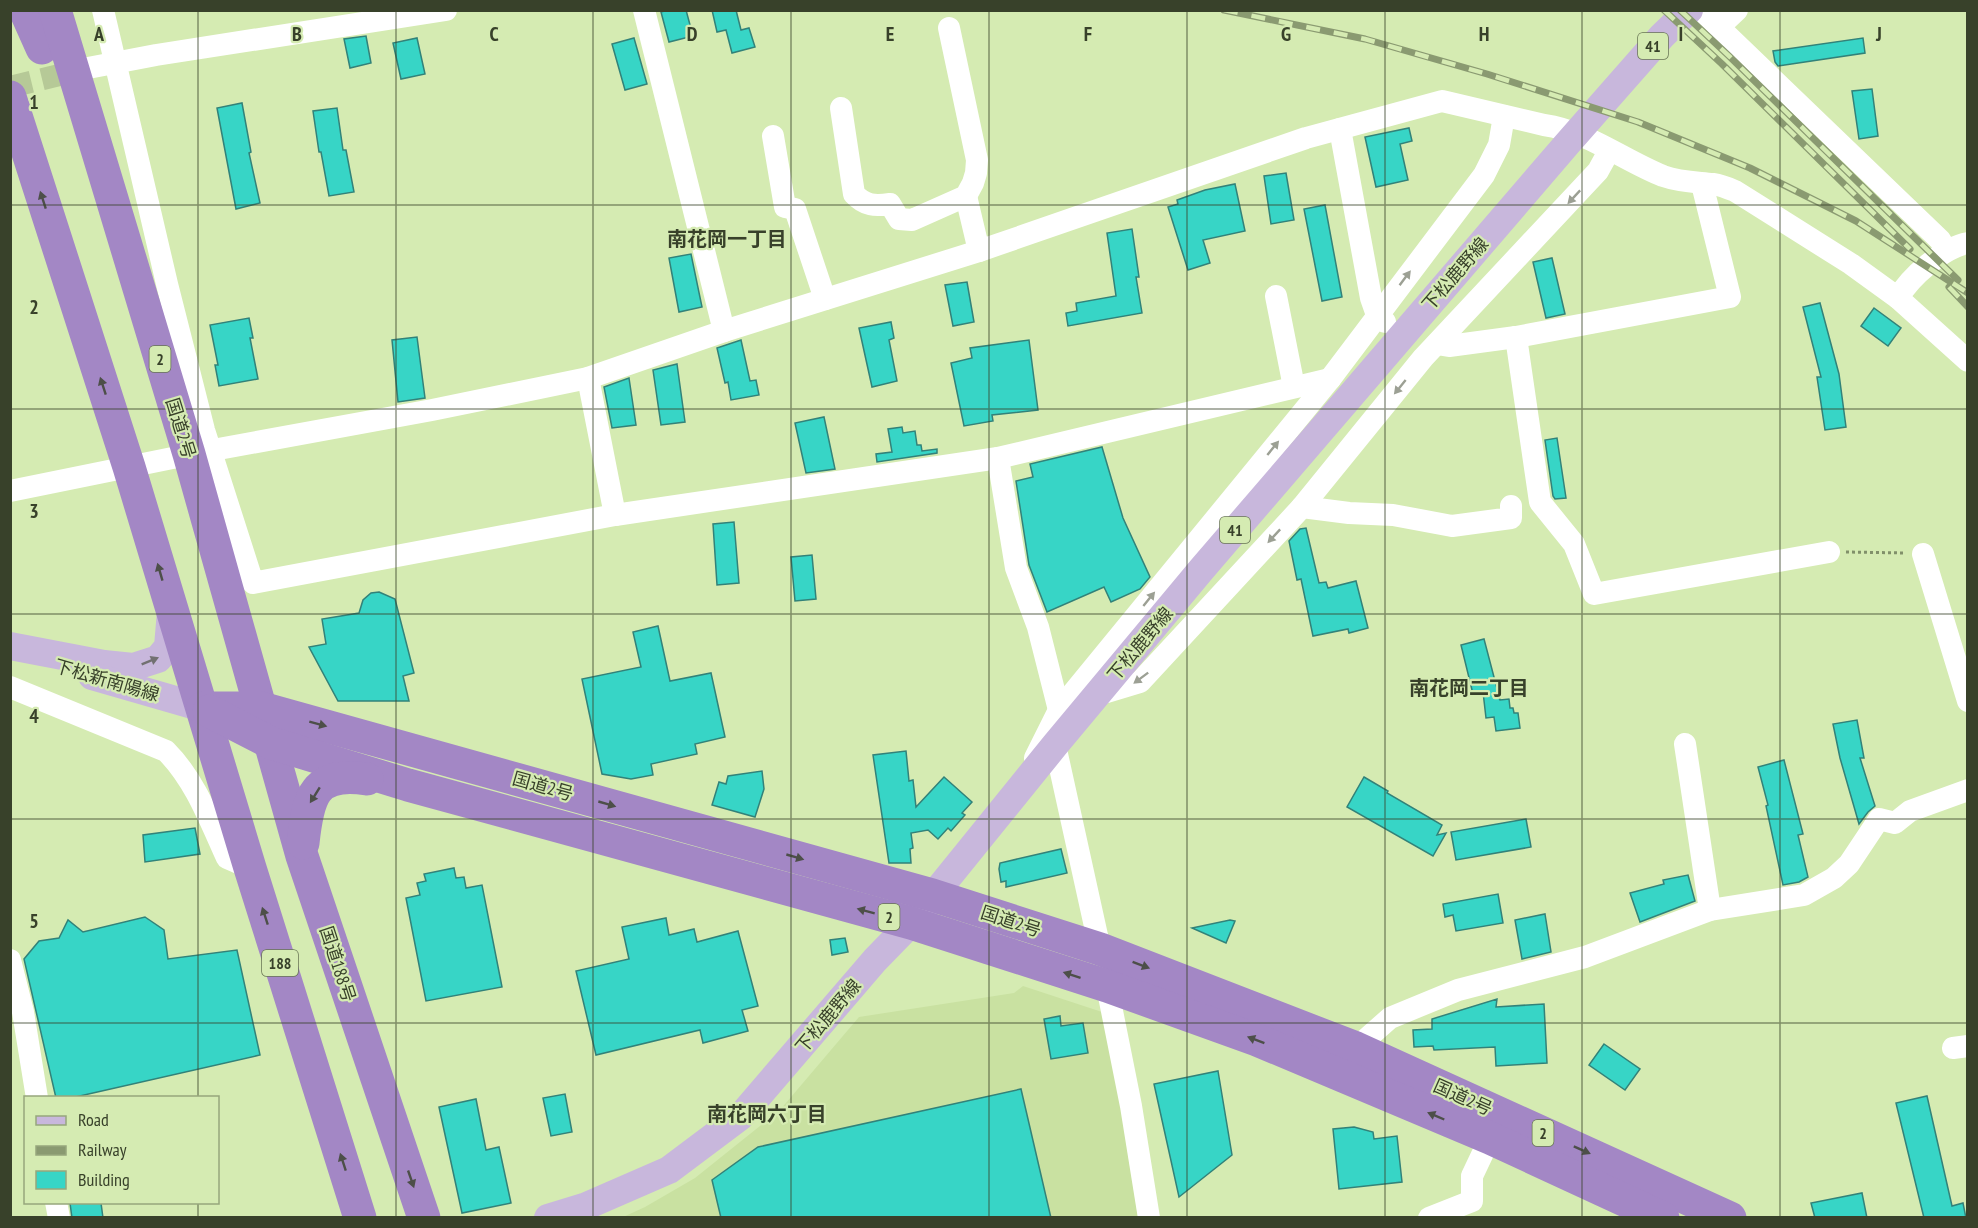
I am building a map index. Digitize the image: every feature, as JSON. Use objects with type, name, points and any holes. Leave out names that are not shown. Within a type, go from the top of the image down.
[{"type":"highway","name":"国道2号","points":[[26,10],[42,48]]},
{"type":"highway","name":"国道2号","points":[[31,10],[264,748]]},
{"type":"highway","name":"国道2号","points":[[55,10],[200,452],[239,638],[261,708]]},
{"type":"highway","points":[[10,97],[129,467],[171,611],[203,708]]},
{"type":"highway","name":"国道2号","points":[[203,708],[264,748],[408,785],[910,923],[1107,986],[1257,1040],[1490,1138],[1663,1218]]},
{"type":"highway","name":"国道2号","points":[[203,708],[261,708],[932,895],[1100,950],[1356,1048],[1730,1218]]},
{"type":"highway","name":"188","points":[[203,708],[250,868],[360,1218]]},
{"type":"highway","name":"国道188号","points":[[261,708],[264,748],[400,1218]]},
{"type":"highway","name":"国道188号","points":[[264,748],[424,1218]]},
{"type":"highway","name":"188","points":[[302,856],[311,798],[323,783],[347,776],[408,785]]},
{"type":"main road","name":"下松鹿野線","points":[[549,1218],[584,1207],[669,1170],[741,1116],[875,960],[910,923],[1201,570],[1567,144],[1662,36],[1704,17]]},
{"type":"main road","points":[[10,646],[104,664],[133,667],[158,659],[168,647],[171,611]]},
{"type":"main road","name":"下松新南陽線","points":[[10,653],[203,708]]},
{"type":"street","points":[[103,10],[166,284],[200,452],[253,583],[615,515],[998,458],[1330,379]]},
{"type":"street","points":[[88,68],[156,55],[446,10]]},
{"type":"street","points":[[644,10],[723,332]]},
{"type":"street","points":[[1704,17],[1737,10]]},
{"type":"street","points":[[1704,17],[1940,240],[1957,247]]},
{"type":"street","points":[[841,108],[854,194],[861,202],[875,206],[890,204],[899,219],[912,220],[966,196],[973,183],[977,160],[949,28]]},
{"type":"street","points":[[10,491],[200,452],[432,410],[588,378],[723,332],[979,251],[1196,174],[1306,138],[1442,101],[1561,127],[1680,182],[1714,184],[1735,191],[1851,264],[1898,298],[1967,360]]},
{"type":"street","points":[[1021,786],[1059,710],[1381,319],[1484,175],[1499,145],[1504,116]]},
{"type":"street","points":[[1340,129],[1371,298],[1381,319]]},
{"type":"street","points":[[773,136],[785,207],[795,209],[825,299]]},
{"type":"street","points":[[1097,695],[1140,682],[1302,507],[1425,350],[1598,171],[1609,151]]},
{"type":"street","points":[[1425,350],[1516,337],[1730,297],[1702,184]]},
{"type":"street","points":[[966,196],[979,251]]},
{"type":"street","points":[[1898,298],[1905,286],[1957,247]]},
{"type":"street","points":[[1276,296],[1294,387]]},
{"type":"street","points":[[1516,337],[1540,502],[1574,544],[1593,594],[1829,552]]},
{"type":"street","points":[[588,378],[615,515]]},
{"type":"street","points":[[998,458],[1016,568],[1038,627],[1059,710]]},
{"type":"street","points":[[1302,507],[1349,513],[1393,514],[1452,526],[1511,518],[1511,506]]},
{"type":"street","points":[[1923,554],[1968,701]]},
{"type":"street","points":[[10,687],[166,751],[180,765],[196,791],[227,858],[250,868]]},
{"type":"street","points":[[1685,744],[1710,910]]},
{"type":"street","points":[[1055,745],[1100,950]]},
{"type":"street","points":[[1356,1048],[1390,1018],[1458,990],[1585,957],[1710,910],[1804,895],[1834,878],[1850,864],[1878,819],[1895,823],[1910,811],[1968,790]]},
{"type":"street","points":[[10,960],[37,1096]]},
{"type":"street","points":[[1107,986],[1131,1106],[1149,1218]]},
{"type":"street","points":[[1429,1218],[1472,1201],[1472,1176],[1490,1138]]},
{"type":"path","points":[[1829,552],[1923,554]]},
{"type":"shaded area","points":[[1023,986],[1102,1012],[1119,1096],[1138,1217],[621,1218],[695,1178],[780,1110],[859,1017],[1014,993]]},
{"type":"building","points":[[686,10],[693,36],[669,42],[661,12]]},
{"type":"building","points":[[712,10],[736,10],[741,30],[749,28],[755,47],[732,53],[726,30],[717,32]]},
{"type":"building","points":[[366,36],[371,63],[350,68],[344,39]]},
{"type":"building","points":[[417,38],[425,74],[401,79],[393,43]]},
{"type":"building","points":[[634,38],[647,84],[625,90],[612,44]]},
{"type":"building","points":[[1863,38],[1865,53],[1778,66],[1775,62],[1773,51]]},
{"type":"building","points":[[1872,89],[1878,136],[1859,139],[1852,91]]},
{"type":"building","points":[[242,103],[251,152],[249,153],[260,203],[236,209],[217,108]]},
{"type":"building","points":[[337,108],[343,150],[346,150],[354,192],[329,196],[313,111]]},
{"type":"building","points":[[1409,128],[1412,141],[1400,144],[1408,180],[1376,187],[1365,137]]},
{"type":"building","points":[[1286,173],[1294,220],[1271,224],[1264,176]]},
{"type":"building","points":[[1235,184],[1245,231],[1203,240],[1210,263],[1188,270],[1168,207],[1178,204],[1177,200],[1205,190]]},
{"type":"building","points":[[1325,205],[1342,297],[1322,301],[1304,209]]},
{"type":"building","points":[[1132,229],[1142,313],[1068,326],[1066,313],[1077,311],[1076,303],[1116,296],[1107,233]]},
{"type":"building","points":[[691,254],[702,307],[679,312],[669,258]]},
{"type":"building","points":[[1552,258],[1565,314],[1546,318],[1533,262]]},
{"type":"building","points":[[967,282],[974,322],[953,326],[945,285]]},
{"type":"building","points":[[1820,303],[1839,374],[1846,427],[1825,430],[1817,377],[1821,377],[1803,307]]},
{"type":"building","points":[[1874,308],[1901,328],[1888,346],[1861,326]]},
{"type":"building","points":[[249,318],[253,338],[250,338],[258,379],[219,386],[215,365],[218,365],[210,325]]},
{"type":"building","points":[[891,322],[894,338],[889,340],[897,381],[872,387],[859,328]]},
{"type":"building","points":[[417,337],[425,398],[398,402],[392,340]]},
{"type":"building","points":[[741,340],[750,381],[756,380],[759,395],[731,400],[717,348]]},
{"type":"building","points":[[1029,340],[1038,410],[992,415],[993,421],[964,426],[951,363],[972,358],[970,348]]},
{"type":"building","points":[[677,364],[685,422],[661,425],[653,370]]},
{"type":"building","points":[[629,378],[636,425],[612,428],[604,387]]},
{"type":"building","points":[[824,417],[835,469],[806,473],[795,423]]},
{"type":"building","points":[[902,427],[903,433],[915,431],[917,445],[921,445],[922,451],[937,449],[937,453],[877,462],[876,454],[892,452],[888,429]]},
{"type":"building","points":[[1557,438],[1566,498],[1555,499],[1545,440]]},
{"type":"building","points":[[1102,447],[1123,518],[1150,577],[1140,589],[1111,602],[1104,587],[1047,612],[1029,565],[1016,481],[1033,477],[1030,464]]},
{"type":"building","points":[[734,522],[739,583],[717,585],[713,524]]},
{"type":"building","points":[[1306,528],[1319,583],[1326,582],[1328,588],[1356,581],[1368,628],[1349,633],[1348,629],[1313,636],[1301,579],[1297,580],[1289,541],[1300,529]]},
{"type":"building","points":[[812,555],[816,599],[795,601],[791,557]]},
{"type":"building","points":[[379,592],[395,599],[414,673],[403,676],[409,701],[338,701],[309,647],[326,644],[322,619],[359,613],[363,600],[371,593]]},
{"type":"building","points":[[658,626],[670,681],[711,673],[725,737],[695,744],[697,754],[651,764],[653,775],[631,779],[602,774],[582,679],[641,667],[633,632]]},
{"type":"building","points":[[1484,639],[1500,700],[1509,699],[1510,708],[1513,708],[1514,713],[1518,713],[1520,728],[1496,731],[1494,717],[1486,718],[1483,692],[1473,694],[1461,645]]},
{"type":"building","points":[[1857,720],[1864,758],[1860,758],[1875,806],[1859,824],[1833,724]]},
{"type":"building","points":[[906,751],[909,781],[913,780],[916,807],[944,777],[972,802],[962,813],[965,815],[951,831],[948,828],[938,839],[928,830],[911,833],[913,848],[910,849],[911,863],[889,863],[873,755]]},
{"type":"building","points":[[1784,760],[1803,834],[1798,835],[1808,877],[1799,882],[1783,885],[1766,806],[1768,805],[1758,767]]},
{"type":"building","points":[[762,771],[764,789],[755,817],[712,805],[719,782],[726,784],[728,776]]},
{"type":"building","points":[[1364,777],[1442,825],[1437,835],[1446,833],[1433,856],[1347,807]]},
{"type":"building","points":[[1526,819],[1531,847],[1456,860],[1451,832]]},
{"type":"building","points":[[195,828],[200,854],[145,862],[143,835]]},
{"type":"building","points":[[1061,849],[1067,873],[1006,887],[1006,881],[1001,882],[1000,863]]},
{"type":"building","points":[[454,868],[456,878],[464,877],[466,888],[482,885],[502,987],[426,1001],[406,898],[420,895],[417,883],[426,881],[424,874]]},
{"type":"building","points":[[1688,875],[1695,901],[1640,922],[1630,893],[1664,884],[1663,880]]},
{"type":"building","points":[[1498,894],[1503,923],[1456,931],[1453,915],[1445,917],[1443,904]]},
{"type":"building","points":[[1545,914],[1551,952],[1522,959],[1515,920]]},
{"type":"building","points":[[145,917],[164,930],[168,959],[237,950],[260,1055],[80,1096],[56,1096],[24,959],[39,941],[59,938],[68,920],[83,932]]},
{"type":"building","points":[[666,918],[669,935],[694,929],[697,942],[738,931],[758,1006],[742,1010],[748,1031],[703,1043],[700,1030],[596,1055],[576,971],[629,959],[622,927]]},
{"type":"building","points":[[1235,921],[1226,943],[1192,928]]},
{"type":"building","points":[[845,938],[848,952],[832,955],[830,940]]},
{"type":"building","points":[[1497,999],[1496,1007],[1544,1004],[1547,1063],[1496,1066],[1495,1047],[1434,1050],[1433,1046],[1414,1047],[1413,1030],[1432,1029],[1432,1019]]},
{"type":"building","points":[[1060,1016],[1061,1026],[1083,1023],[1088,1053],[1051,1059],[1044,1019]]},
{"type":"building","points":[[1604,1044],[1640,1069],[1625,1090],[1589,1065]]},
{"type":"building","points":[[1218,1071],[1232,1155],[1179,1197],[1154,1084]]},
{"type":"building","points":[[1021,1089],[1051,1218],[721,1218],[712,1180],[758,1147]]},
{"type":"building","points":[[565,1094],[572,1132],[551,1136],[543,1098]]},
{"type":"building","points":[[1927,1096],[1952,1206],[1963,1203],[1966,1218],[1924,1218],[1896,1103]]},
{"type":"building","points":[[476,1099],[486,1150],[499,1147],[511,1203],[462,1213],[439,1107]]},
{"type":"building","points":[[1354,1127],[1373,1132],[1374,1139],[1397,1136],[1402,1182],[1339,1189],[1333,1129]]},
{"type":"building","points":[[1862,1193],[1867,1218],[1815,1218],[1811,1203]]},
{"type":"building","points":[[70,1204],[101,1204],[103,1218],[72,1218]]},
{"type":"tunnel","points":[[10,87],[88,68]]},
{"type":"railway","points":[[1224,10],[1365,39],[1487,74],[1638,122],[1750,168],[1856,221],[1968,293]]},
{"type":"railway","points":[[1664,10],[1910,249]]},
{"type":"railway","points":[[1680,10],[1958,280]]},
{"type":"railway","points":[[1949,287],[1968,307]]},
{"type":"district","name":"南花岡一丁目","points":[[727,239]]},
{"type":"district","name":"南花岡二丁目","points":[[1469,688]]},
{"type":"district","name":"南花岡六丁目","points":[[767,1114]]}]
